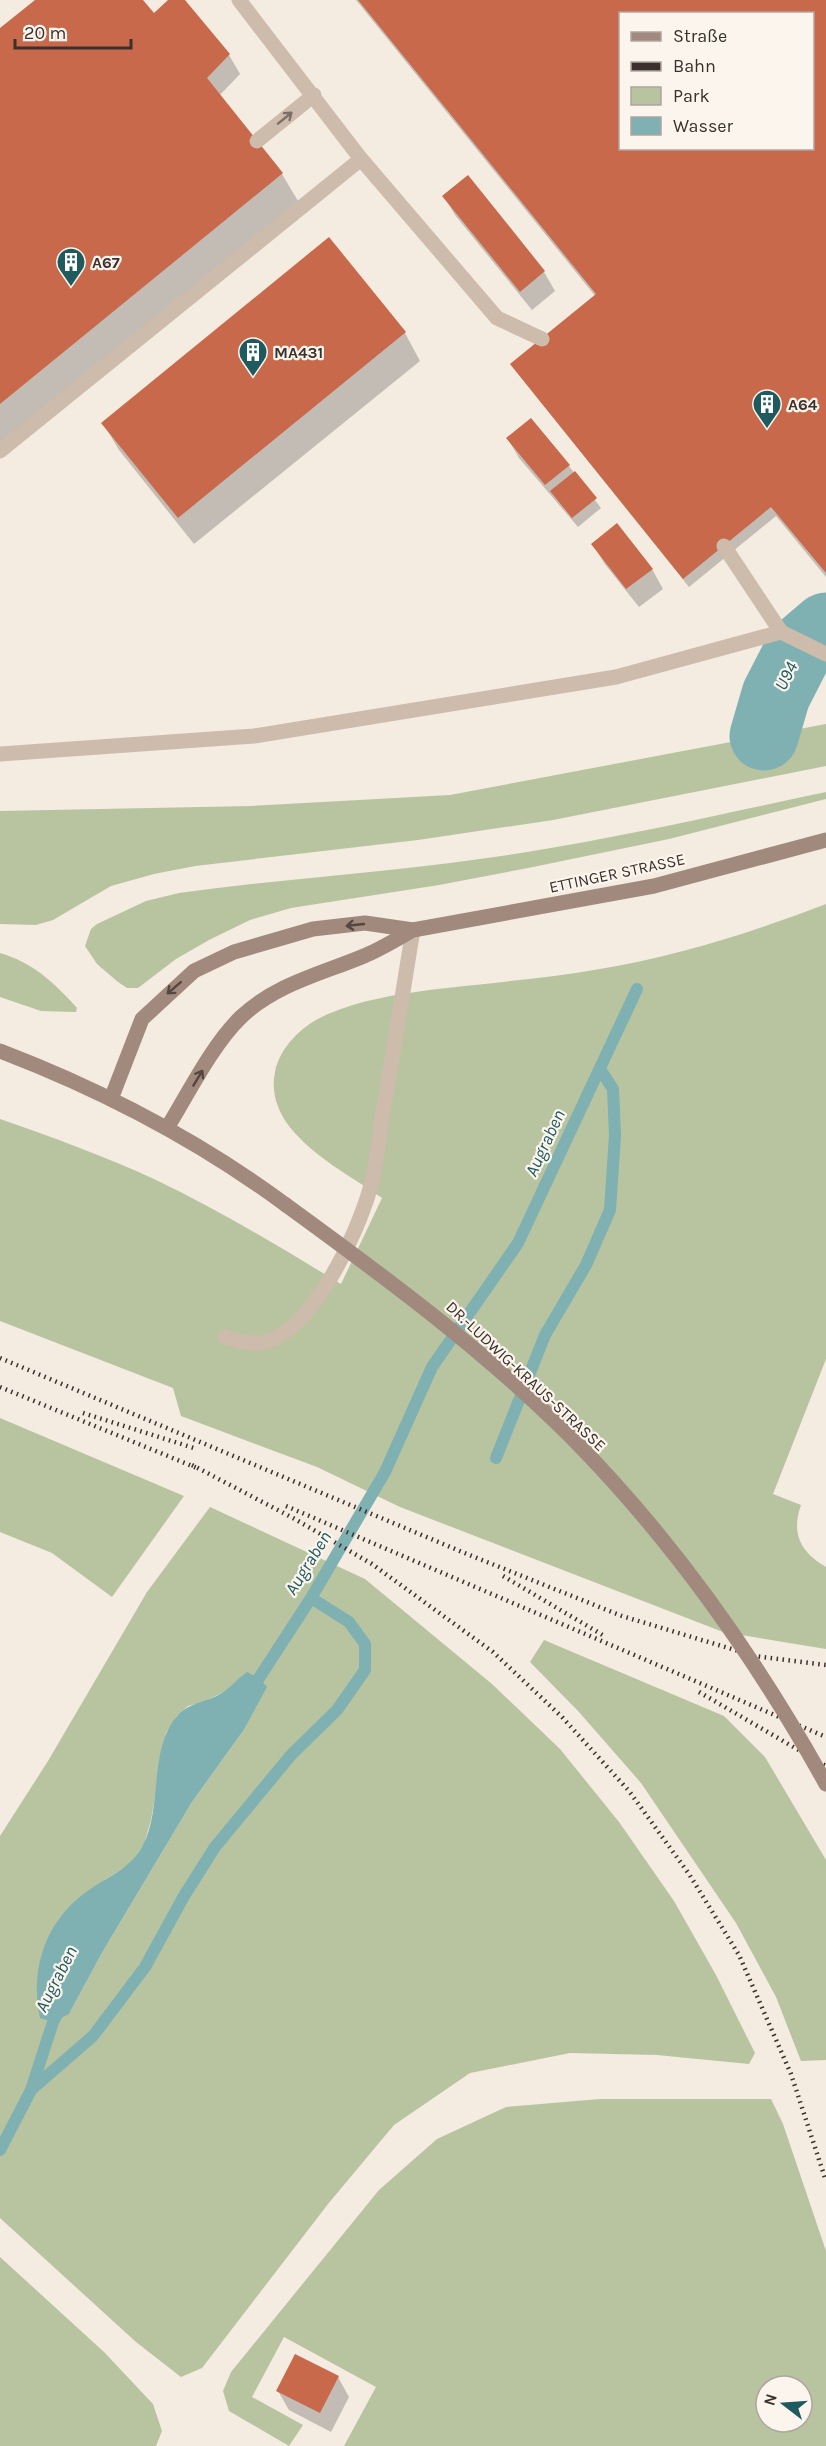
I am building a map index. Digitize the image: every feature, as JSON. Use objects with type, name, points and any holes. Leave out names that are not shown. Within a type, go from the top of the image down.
[{"type":"main road","name":"ETTINGER STRASSE","points":[[167,1128],[212,1054],[241,1017],[279,989],[321,971],[366,956],[413,930],[654,886],[826,840]]},
{"type":"main road","name":"ETTINGER STRASSE","points":[[111,1099],[142,1019],[194,971],[234,952],[313,929],[365,923],[413,930]]},
{"type":"main road","points":[[0,1051],[46,1069],[167,1128]]},
{"type":"main road","name":"DR.-LUDWIG-KRAUS-STRASSE","points":[[167,1128],[247,1176],[410,1295],[484,1357],[571,1437],[647,1521],[720,1613],[790,1719],[826,1784]]},
{"type":"lane","points":[[239,0],[361,159],[497,318],[542,339]]},
{"type":"lane","points":[[257,141],[314,95]]},
{"type":"lane","points":[[0,451],[361,159]]},
{"type":"lane","points":[[724,546],[781,632],[826,654]]},
{"type":"lane","points":[[0,754],[254,736],[616,677],[781,632]]},
{"type":"lane","points":[[225,1337],[245,1343],[264,1342],[281,1335],[300,1319],[327,1284],[354,1234],[370,1190],[413,930]]},
{"type":"green space","points":[[826,724],[826,766],[553,820],[418,840],[195,866],[111,886],[53,920],[36,925],[0,924],[0,811],[251,806],[450,795]]},
{"type":"green space","points":[[826,792],[826,799],[669,839],[439,885],[291,908],[250,920],[209,940],[176,959],[138,988],[127,988],[118,982],[97,964],[85,946],[91,929],[97,924],[146,901],[179,893],[484,859],[639,832]]},
{"type":"green space","points":[[826,904],[826,1359],[773,1494],[801,1505],[797,1524],[800,1541],[810,1555],[826,1567],[826,1649],[723,1632],[400,1507],[317,1467],[181,1416],[173,1388],[0,1321],[0,1119],[78,1147],[154,1179],[226,1216],[341,1284],[382,1198],[309,1147],[281,1114],[275,1094],[275,1072],[282,1053],[302,1030],[328,1014],[365,1002],[429,990],[558,976],[629,964],[715,942]]},
{"type":"green space","points":[[0,953],[33,968],[60,990],[77,1008],[76,1012],[41,1011],[0,997]]},
{"type":"green space","points":[[0,1418],[184,1496],[112,1597],[52,1553],[0,1532]]},
{"type":"green space","points":[[210,1507],[365,1579],[492,1684],[560,1749],[619,1822],[674,1901],[716,1975],[755,2053],[749,2064],[657,2055],[570,2053],[470,2073],[394,2125],[328,2204],[202,2368],[181,2377],[136,2342],[0,2218],[0,1836],[48,1761],[147,1592]],"holes":[[[240,1678],[243,1731],[192,1802],[103,1951],[69,2014],[103,1881],[133,1862],[144,1844],[151,1820],[166,1733],[177,1716],[188,1706],[224,1692]]]},
{"type":"green space","points":[[544,1640],[724,1716],[765,1757],[826,1860],[826,2060],[801,2061],[776,1997],[736,1923],[641,1783],[579,1712],[530,1662]]},
{"type":"green space","points":[[600,2099],[771,2099],[783,2124],[826,2251],[826,2446],[344,2446],[376,2387],[284,2337],[252,2397],[303,2425],[289,2446],[229,2411],[223,2391],[231,2372],[379,2190],[437,2139],[506,2107]]},
{"type":"green space","points":[[0,2257],[104,2352],[153,2404],[162,2431],[156,2446],[0,2446]]},
{"type":"water","points":[[247,1672],[259,1678],[267,1687],[243,1731],[192,1802],[103,1951],[69,2014],[53,2022],[40,2018],[37,1980],[45,1945],[63,1913],[92,1888],[127,1865],[143,1845],[153,1813],[159,1761],[169,1729],[183,1711],[222,1693]]},
{"type":"building","name":"A67","points":[[35,0],[143,0],[154,13],[168,0],[185,0],[230,54],[207,78],[283,173],[0,404],[0,28]]},
{"type":"building","points":[[358,0],[826,0],[826,573],[771,507],[683,579],[510,364],[596,294]]},
{"type":"building","points":[[468,175],[545,271],[520,292],[442,196]]},
{"type":"building","name":"MA431","points":[[329,237],[406,332],[178,518],[101,423]]},
{"type":"building","points":[[531,418],[570,465],[545,485],[506,438]]},
{"type":"building","points":[[575,471],[597,498],[572,518],[550,491]]},
{"type":"building","points":[[617,523],[653,569],[626,589],[591,544]]},
{"type":"building","points":[[295,2354],[339,2376],[320,2413],[276,2391]]},
{"type":"waterway","name":"U94","points":[[764,736],[776,695],[799,650],[826,627]]},
{"type":"waterway","name":"Augraben","points":[[764,736],[776,695]]},
{"type":"waterway","name":"Augraben","points":[[250,1692],[311,1598],[385,1472],[432,1367],[518,1243],[637,989]]},
{"type":"waterway","points":[[496,1458],[545,1335],[586,1265],[610,1210],[615,1135],[613,1089],[600,1069]]},
{"type":"waterway","points":[[32,2089],[93,2036],[145,1967],[184,1896],[215,1847],[291,1755],[337,1710],[365,1670],[365,1644],[349,1622],[311,1598]]},
{"type":"waterway","name":"Augraben","points":[[0,2150],[31,2090],[53,2022],[60,2008]]},
{"type":"railway","points":[[0,1358],[467,1554],[622,1616],[755,1656],[826,1665]]},
{"type":"railway","points":[[0,1387],[197,1468]]},
{"type":"railway","points":[[83,1413],[197,1449]]},
{"type":"railway","points":[[192,1465],[293,1518],[372,1564],[493,1652],[562,1717],[629,1791],[689,1874],[739,1955],[791,2074],[826,2181]]},
{"type":"railway","points":[[286,1506],[826,1737]]},
{"type":"railway","points":[[503,1576],[606,1637]]},
{"type":"railway","points":[[699,1692],[826,1766]]},
{"type":"place","name":"A67","points":[[71,288]]},
{"type":"place","name":"MA431","points":[[253,378]]},
{"type":"place","name":"A64","points":[[767,430]]}]
